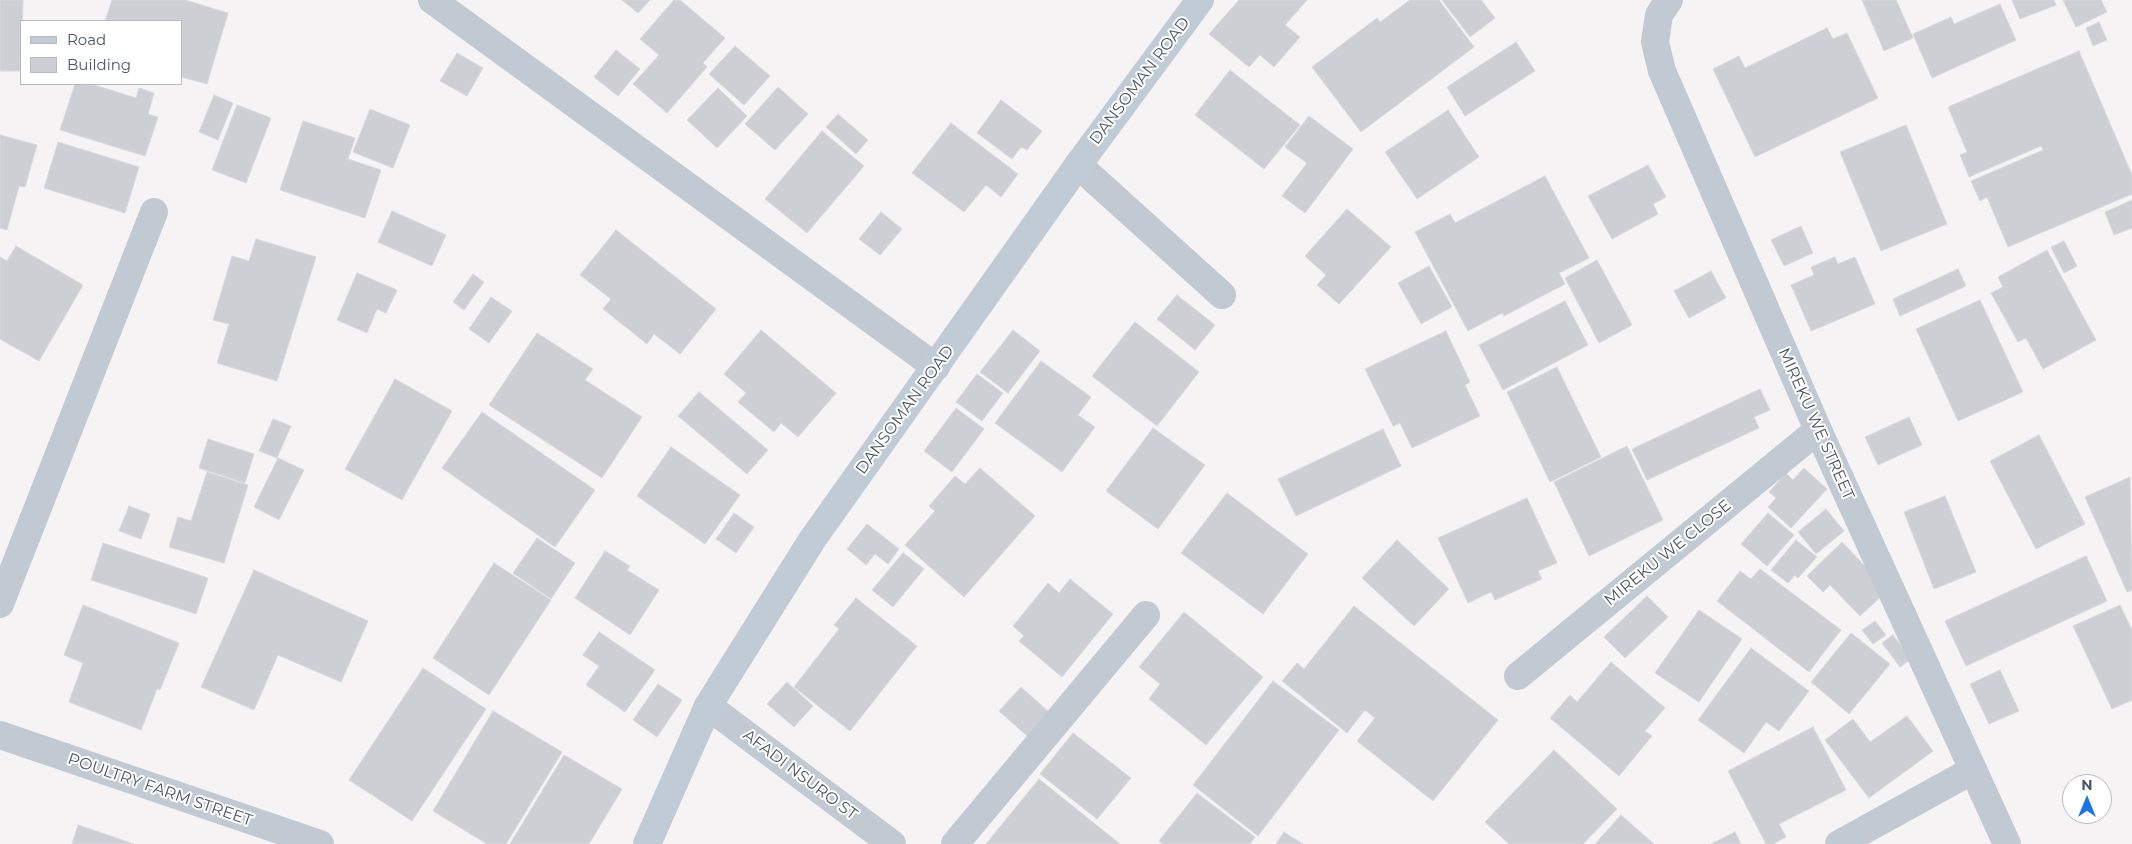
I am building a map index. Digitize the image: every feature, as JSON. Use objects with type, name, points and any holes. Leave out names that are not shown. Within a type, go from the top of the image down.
[{"type":"main road","name":"DANSOMAN ROAD","points":[[647,844],[708,706],[812,540],[1078,165],[1200,0]]},
{"type":"street","points":[[432,0],[936,367]]},
{"type":"street","name":"MIREKU WE STREET","points":[[1669,0],[1659,15],[1655,42],[1662,71],[1818,430],[2007,844]]},
{"type":"street","points":[[1078,165],[1222,295]]},
{"type":"street","points":[[0,604],[154,212]]},
{"type":"street","name":"MIREKU WE CLOSE","points":[[1518,676],[1818,430]]},
{"type":"street","points":[[956,844],[1146,615]]},
{"type":"street","name":"AFADI NSURO ST","points":[[708,706],[892,844]]},
{"type":"street","name":"POULTRY FARM STREET","points":[[0,735],[320,844]]},
{"type":"street","points":[[1838,844],[1973,770]]},
{"type":"building","points":[[0,0],[23,0],[22,20],[20,20],[20,71],[0,71]]},
{"type":"building","points":[[112,0],[185,0],[228,13],[207,84],[182,77],[182,20],[105,20]]},
{"type":"building","points":[[622,0],[650,0],[638,13]]},
{"type":"building","points":[[674,0],[680,0],[725,38],[703,63],[707,67],[667,113],[633,84],[659,55],[640,39]]},
{"type":"building","points":[[1239,0],[1307,0],[1285,25],[1300,37],[1274,67],[1260,55],[1249,67],[1209,34]]},
{"type":"building","points":[[1410,0],[1439,0],[1474,47],[1361,132],[1312,67],[1377,18],[1380,22]]},
{"type":"building","points":[[1442,0],[1481,0],[1495,18],[1470,37]]},
{"type":"building","points":[[1862,0],[1896,0],[1913,38],[1884,51]]},
{"type":"building","points":[[2012,0],[2054,0],[2056,5],[2020,19]]},
{"type":"building","points":[[2063,0],[2101,0],[2107,12],[2076,27]]},
{"type":"building","points":[[2000,4],[2016,40],[1932,78],[1913,34],[1951,17],[1954,24]]},
{"type":"building","points":[[2099,22],[2107,40],[2093,46],[2086,28]]},
{"type":"building","points":[[1827,28],[1833,39],[1847,33],[1878,98],[1755,157],[1713,69],[1739,56],[1745,68]]},
{"type":"building","points":[[1516,42],[1535,71],[1465,116],[1447,87]]},
{"type":"building","points":[[735,46],[770,76],[744,105],[709,74]]},
{"type":"building","points":[[616,50],[640,69],[618,96],[594,77]]},
{"type":"building","points":[[2079,51],[2132,175],[2132,194],[2008,247],[1987,197],[1980,201],[1971,181],[2043,150],[2041,146],[1969,177],[1960,155],[1967,152],[1948,107]]},
{"type":"building","points":[[457,53],[483,68],[467,96],[440,81]]},
{"type":"building","points":[[1230,70],[1300,125],[1264,169],[1195,115]]},
{"type":"building","points":[[75,85],[94,85],[136,98],[139,88],[154,93],[148,114],[158,117],[145,156],[60,130]]},
{"type":"building","points":[[778,87],[808,114],[775,150],[745,124]]},
{"type":"building","points":[[718,88],[747,116],[717,148],[687,120]]},
{"type":"building","points":[[214,95],[233,103],[218,140],[199,132]]},
{"type":"building","points":[[1001,100],[1042,131],[1027,150],[1021,147],[1012,159],[977,133]]},
{"type":"building","points":[[237,105],[271,118],[246,183],[212,170]]},
{"type":"building","points":[[370,109],[410,125],[393,168],[353,152]]},
{"type":"building","points":[[1448,110],[1479,157],[1417,199],[1385,152]]},
{"type":"building","points":[[838,114],[868,140],[856,154],[826,127]]},
{"type":"building","points":[[1309,116],[1353,149],[1305,213],[1282,196],[1307,163],[1285,147]]},
{"type":"building","points":[[303,121],[355,138],[348,159],[381,170],[365,218],[280,190]]},
{"type":"building","points":[[951,123],[1018,174],[1001,197],[986,185],[964,212],[912,173]]},
{"type":"building","points":[[1906,125],[1947,224],[1881,251],[1840,152]]},
{"type":"building","points":[[822,131],[864,166],[807,233],[765,199]]},
{"type":"building","points":[[0,135],[37,145],[25,187],[19,186],[7,230],[0,228]]},
{"type":"building","points":[[58,142],[139,167],[125,213],[44,188]]},
{"type":"building","points":[[1648,165],[1666,197],[1653,204],[1658,214],[1612,239],[1588,196]]},
{"type":"building","points":[[1545,176],[1589,258],[1559,273],[1565,284],[1504,316],[1502,313],[1468,331],[1415,232],[1450,214],[1455,223]]},
{"type":"building","points":[[2132,200],[2132,228],[2114,235],[2105,212]]},
{"type":"building","points":[[1347,209],[1391,247],[1339,304],[1317,285],[1326,275],[1305,256]]},
{"type":"building","points":[[392,211],[446,235],[432,266],[378,242]]},
{"type":"building","points":[[881,212],[902,229],[880,255],[859,239]]},
{"type":"building","points":[[1801,226],[1813,253],[1784,266],[1771,240]]},
{"type":"building","points":[[616,230],[716,309],[680,354],[654,334],[647,344],[603,309],[611,299],[580,275]]},
{"type":"building","points":[[256,239],[316,257],[277,381],[217,363],[229,324],[213,320],[232,256],[249,261]]},
{"type":"building","points":[[2064,241],[2077,266],[2064,273],[2051,247]]},
{"type":"building","points":[[16,246],[83,285],[39,361],[0,339],[0,257],[7,261]]},
{"type":"building","points":[[2047,250],[2096,340],[2043,369],[2026,338],[2018,342],[1991,293],[2003,287],[1998,277]]},
{"type":"building","points":[[1835,257],[1838,264],[1855,257],[1875,304],[1811,331],[1791,285],[1814,275],[1811,267]]},
{"type":"building","points":[[1597,260],[1632,325],[1599,343],[1565,278]]},
{"type":"building","points":[[1429,266],[1452,307],[1421,324],[1398,283]]},
{"type":"building","points":[[1958,269],[1966,286],[1900,316],[1893,299]]},
{"type":"building","points":[[1711,271],[1726,298],[1689,318],[1674,291]]},
{"type":"building","points":[[357,273],[397,290],[386,313],[377,309],[367,333],[337,320]]},
{"type":"building","points":[[473,274],[484,282],[464,310],[453,302]]},
{"type":"building","points":[[1177,295],[1215,325],[1195,350],[1157,319]]},
{"type":"building","points":[[491,297],[512,311],[489,343],[469,329]]},
{"type":"building","points":[[1980,300],[2023,392],[1958,421],[1916,329]]},
{"type":"building","points":[[1565,301],[1588,345],[1503,390],[1479,345]]},
{"type":"building","points":[[1135,322],[1199,372],[1157,426],[1092,376]]},
{"type":"building","points":[[761,330],[836,393],[798,437],[781,423],[774,432],[738,402],[746,393],[724,374]]},
{"type":"building","points":[[1013,330],[1040,351],[1008,393],[980,372]]},
{"type":"building","points":[[1446,331],[1470,382],[1465,385],[1480,416],[1412,448],[1400,423],[1393,426],[1365,369]]},
{"type":"building","points":[[537,333],[593,369],[585,380],[642,417],[602,478],[489,405]]},
{"type":"building","points":[[1041,361],[1091,397],[1078,415],[1095,427],[1062,472],[995,423]]},
{"type":"building","points":[[1557,367],[1601,457],[1550,482],[1507,392]]},
{"type":"building","points":[[977,374],[1003,393],[982,421],[956,402]]},
{"type":"building","points":[[395,379],[452,411],[402,500],[345,469]]},
{"type":"building","points":[[1760,389],[1770,410],[1754,417],[1759,428],[1647,480],[1632,449]]},
{"type":"building","points":[[699,392],[768,450],[747,474],[678,416]]},
{"type":"building","points":[[956,408],[984,429],[952,472],[924,451]]},
{"type":"building","points":[[482,412],[595,490],[555,547],[442,468]]},
{"type":"building","points":[[1909,417],[1922,445],[1878,465],[1865,437]]},
{"type":"building","points":[[273,419],[291,426],[277,458],[259,451]]},
{"type":"building","points":[[1153,428],[1205,465],[1158,529],[1106,491]]},
{"type":"building","points":[[1383,429],[1401,466],[1296,516],[1278,479]]},
{"type":"building","points":[[2039,435],[2085,524],[2036,549],[1990,461]]},
{"type":"building","points":[[208,439],[254,454],[245,483],[199,468]]},
{"type":"building","points":[[1627,446],[1663,520],[1589,556],[1554,482]]},
{"type":"building","points":[[671,447],[740,495],[705,544],[637,496]]},
{"type":"building","points":[[278,458],[304,470],[279,520],[254,507]]},
{"type":"building","points":[[980,468],[1035,516],[964,597],[905,545],[935,511],[929,506],[955,476],[965,484]]},
{"type":"building","points":[[1804,468],[1827,489],[1791,528],[1768,507],[1776,498],[1769,492],[1786,473],[1793,480]]},
{"type":"building","points":[[207,472],[248,485],[224,563],[169,547],[178,517],[191,521]]},
{"type":"building","points":[[2130,477],[2132,590],[2127,592],[2085,497]]},
{"type":"building","points":[[1227,493],[1308,554],[1263,614],[1181,553]]},
{"type":"building","points":[[1945,496],[1976,572],[1934,589],[1904,512]]},
{"type":"building","points":[[1527,498],[1557,563],[1538,571],[1542,579],[1495,600],[1491,592],[1468,603],[1438,538]]},
{"type":"building","points":[[129,506],[150,514],[141,539],[119,531]]},
{"type":"building","points":[[1826,509],[1844,531],[1816,554],[1798,532]]},
{"type":"building","points":[[734,513],[754,527],[736,553],[716,539]]},
{"type":"building","points":[[1768,513],[1794,535],[1767,566],[1741,544]]},
{"type":"building","points":[[867,524],[899,549],[888,564],[875,554],[866,565],[847,549]]},
{"type":"building","points":[[537,538],[575,563],[551,599],[513,573]]},
{"type":"building","points":[[1397,540],[1449,589],[1414,626],[1362,578]]},
{"type":"building","points":[[1796,540],[1817,557],[1798,578],[1795,575],[1788,583],[1771,570]]},
{"type":"building","points":[[1842,542],[1888,590],[1860,616],[1830,585],[1823,592],[1807,576]]},
{"type":"building","points":[[103,543],[208,578],[196,614],[91,580]]},
{"type":"building","points":[[605,551],[630,566],[627,570],[659,590],[630,635],[575,598]]},
{"type":"building","points":[[903,553],[924,569],[893,607],[872,590]]},
{"type":"building","points":[[2086,556],[2107,601],[1966,666],[1945,621]]},
{"type":"building","points":[[494,563],[551,600],[489,695],[433,658]]},
{"type":"building","points":[[1760,569],[1841,630],[1809,672],[1717,601],[1740,571],[1751,579]]},
{"type":"building","points":[[254,570],[368,621],[341,682],[278,655],[254,710],[201,687]]},
{"type":"building","points":[[1070,579],[1113,614],[1062,677],[1019,641],[1024,636],[1013,626],[1048,583],[1059,593]]},
{"type":"building","points":[[1647,596],[1668,617],[1625,658],[1604,637]]},
{"type":"building","points":[[856,598],[917,646],[850,731],[794,687],[839,629],[834,625]]},
{"type":"building","points":[[83,605],[179,643],[160,690],[157,689],[141,730],[69,702],[83,663],[64,655]]},
{"type":"building","points":[[2120,605],[2132,630],[2132,700],[2112,709],[2073,626]]},
{"type":"building","points":[[1354,606],[1498,720],[1433,801],[1357,741],[1375,718],[1365,710],[1347,733],[1282,681],[1297,663],[1304,669]]},
{"type":"building","points":[[1699,610],[1742,639],[1699,702],[1655,673]]},
{"type":"building","points":[[1184,612],[1263,677],[1206,745],[1149,699],[1160,684],[1139,667]]},
{"type":"building","points":[[1875,621],[1886,635],[1873,644],[1862,630]]},
{"type":"building","points":[[599,632],[655,670],[625,712],[586,685],[599,666],[583,655]]},
{"type":"building","points":[[1851,633],[1890,664],[1849,714],[1811,682]]},
{"type":"building","points":[[1893,635],[1911,659],[1900,667],[1882,643]]},
{"type":"building","points":[[1751,648],[1809,691],[1779,731],[1766,722],[1744,753],[1698,720]]},
{"type":"building","points":[[1611,662],[1665,708],[1645,731],[1652,736],[1619,776],[1550,718],[1570,695],[1577,702]]},
{"type":"building","points":[[423,668],[486,709],[412,821],[349,780]]},
{"type":"building","points":[[2000,670],[2019,711],[1989,724],[1970,684]]},
{"type":"building","points":[[1273,681],[1339,730],[1258,836],[1193,785]]},
{"type":"building","points":[[787,682],[813,706],[794,727],[767,704]]},
{"type":"building","points":[[658,684],[682,700],[657,737],[633,720]]},
{"type":"building","points":[[1021,687],[1050,713],[1027,736],[999,711]]},
{"type":"building","points":[[493,711],[562,752],[506,844],[487,844],[433,811]]},
{"type":"building","points":[[1907,716],[1933,751],[1869,798],[1825,740],[1853,719],[1870,742]]},
{"type":"building","points":[[1813,727],[1846,790],[1779,824],[1786,837],[1773,844],[1766,844],[1728,771]]},
{"type":"building","points":[[1073,733],[1131,778],[1097,819],[1040,774]]},
{"type":"building","points":[[1554,750],[1617,809],[1583,844],[1509,844],[1485,822]]},
{"type":"building","points":[[564,755],[622,789],[589,844],[510,844]]},
{"type":"building","points":[[1039,779],[1120,844],[986,844]]},
{"type":"building","points":[[1197,793],[1255,837],[1250,844],[1163,844],[1159,841]]},
{"type":"building","points":[[1621,815],[1654,844],[1595,844]]},
{"type":"building","points":[[78,825],[134,844],[72,844]]},
{"type":"building","points":[[1284,832],[1303,844],[1276,844]]},
{"type":"building","points":[[1735,832],[1741,844],[1711,844]]}]
